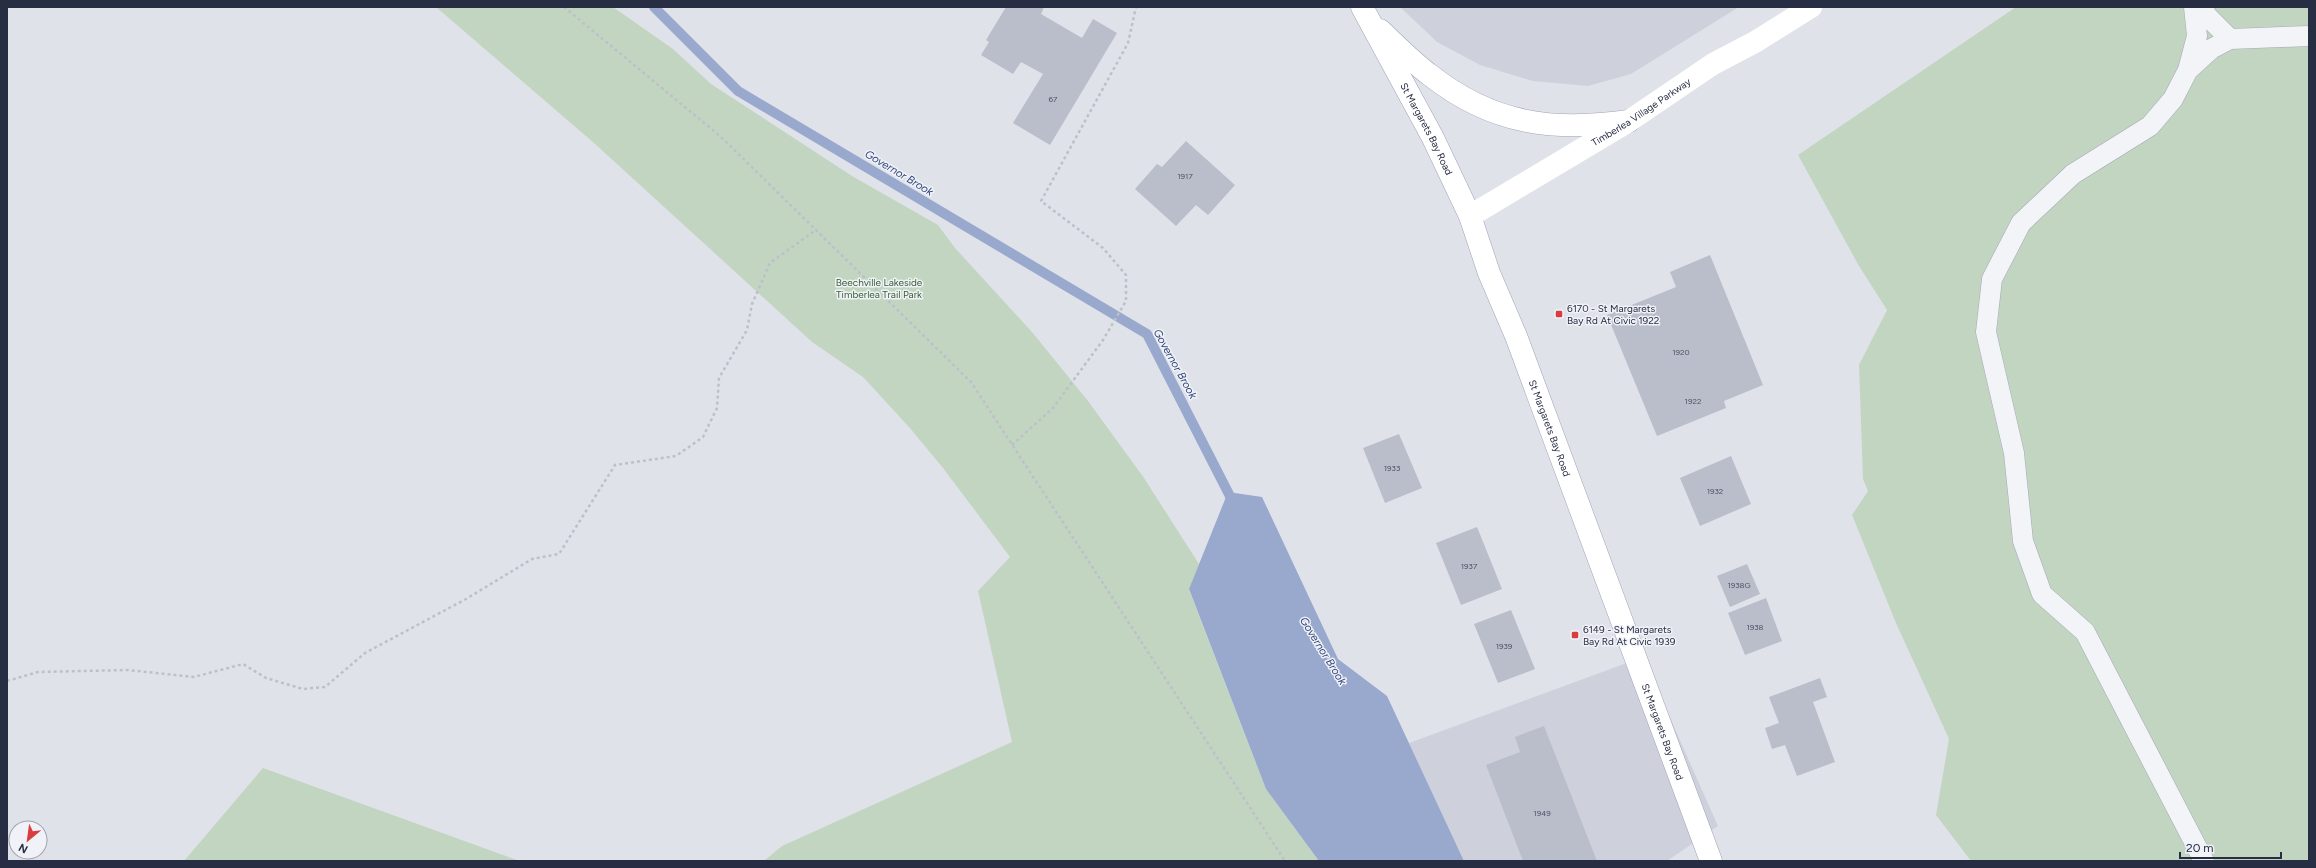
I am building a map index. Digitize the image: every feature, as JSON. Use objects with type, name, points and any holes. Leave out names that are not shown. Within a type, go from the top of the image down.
[{"type":"main road","name":"Timberlea Village Parkway","points":[[1470,216],[1629,121],[1713,64],[1755,42],[1811,7]]},
{"type":"main road","points":[[1366,14],[1429,75],[1458,95],[1490,111],[1524,121],[1559,126],[1594,126],[1629,121]]},
{"type":"main road","name":"St Margarets Bay Road","points":[[1366,14],[1433,138],[1470,216],[1490,273],[1516,336],[1711,861]]},
{"type":"lane","points":[[2194,7],[2197,36],[2188,70],[2173,98],[2150,126],[2073,174],[2021,223],[1992,279],[1986,332],[2014,453],[2023,541],[2042,594],[2085,632],[2204,861]]},
{"type":"lane","points":[[2203,7],[2206,15],[2230,39]]},
{"type":"lane","points":[[2188,70],[2211,49],[2230,39],[2309,36]]},
{"type":"path","points":[[564,7],[720,136],[970,382],[1284,861]]},
{"type":"path","points":[[1012,445],[1053,408],[1103,340],[1126,301],[1126,275],[1103,248],[1041,200],[1128,43],[1136,7]]},
{"type":"path","points":[[7,680],[38,672],[128,670],[194,677],[243,664],[266,678],[303,689],[326,688],[365,653],[466,599],[532,559],[559,554],[615,465],[676,456],[703,437],[717,408],[719,378],[747,330],[752,304],[770,263],[816,230]]},
{"type":"shaded area","points":[[1400,7],[1739,7],[1631,74],[1588,86],[1533,81],[1480,65],[1437,42]]},
{"type":"shaded area","points":[[1643,657],[1718,826],[1667,861],[1464,861],[1409,743]]},
{"type":"green space","name":"Beechville Lakeside Timberlea Trail Park","points":[[436,7],[613,7],[673,49],[711,84],[852,176],[938,225],[955,248],[1032,332],[1088,401],[1144,478],[1199,564],[1189,590],[1266,789],[1319,861],[764,861],[782,846],[1012,742],[978,591],[1010,557],[943,468],[909,427],[863,377],[812,342],[594,143]]},
{"type":"green space","points":[[2016,7],[2309,7],[2309,861],[1971,861],[1936,815],[1949,739],[1896,623],[1852,515],[1868,491],[1863,479],[1859,365],[1887,310],[1859,266],[1798,155]]},
{"type":"green space","points":[[263,768],[520,861],[184,861]]},
{"type":"water","points":[[1228,492],[1262,497],[1338,659],[1387,696],[1464,861],[1319,861],[1266,789],[1189,589]]},
{"type":"building","points":[[1006,7],[1044,7],[1041,14],[1082,38],[1093,19],[1117,33],[1050,145],[1013,123],[1043,74],[1021,62],[1013,74],[981,55],[989,42],[986,40]]},
{"type":"building","points":[[1186,141],[1235,185],[1208,215],[1196,205],[1176,226],[1135,189],[1157,164],[1162,167]]},
{"type":"building","points":[[1710,255],[1763,385],[1724,401],[1726,408],[1657,436],[1607,315],[1676,287],[1670,272]]},
{"type":"building","points":[[1399,434],[1422,488],[1385,503],[1363,448]]},
{"type":"building","points":[[1731,456],[1751,504],[1700,526],[1680,478]]},
{"type":"building","points":[[1477,527],[1502,589],[1461,605],[1436,543]]},
{"type":"building","points":[[1747,564],[1760,594],[1730,607],[1717,576]]},
{"type":"building","points":[[1766,598],[1782,641],[1745,655],[1728,613]]},
{"type":"building","points":[[1511,610],[1535,669],[1498,683],[1474,624]]},
{"type":"building","points":[[1820,678],[1827,697],[1813,702],[1835,762],[1797,776],[1785,745],[1772,749],[1765,728],[1779,723],[1769,697]]},
{"type":"building","points":[[1544,726],[1597,861],[1523,861],[1486,765],[1520,752],[1515,737]]},
{"type":"waterway","name":"Governor Brook","points":[[654,7],[738,91],[1147,334],[1234,504]]},
{"type":"place","name":"6170 - St Margarets Bay Rd At Civic 1922","points":[[1559,314]]},
{"type":"place","name":"6149 - St Margarets Bay Rd At Civic 1939","points":[[1575,635]]}]
